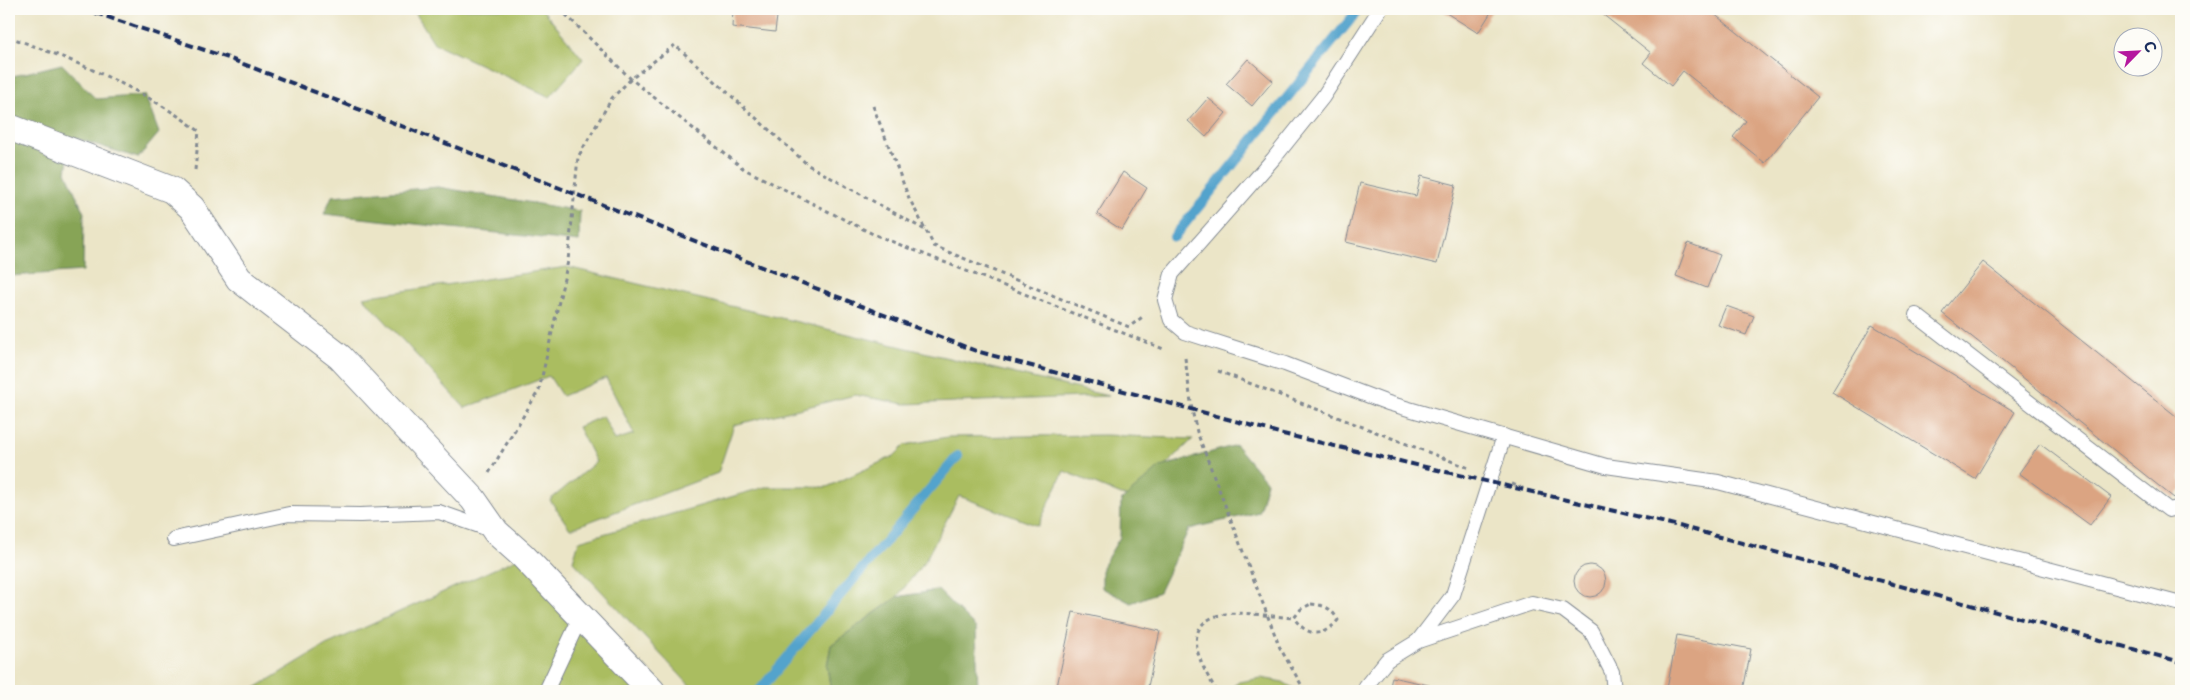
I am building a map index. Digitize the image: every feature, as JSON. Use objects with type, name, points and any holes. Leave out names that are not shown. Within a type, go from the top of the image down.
[{"type":"street","points":[[9,128],[172,190],[192,208],[239,279],[340,357],[473,499],[496,532],[523,556],[580,618],[652,691]]},
{"type":"lane","points":[[1380,9],[1323,97],[1274,158],[1172,274],[1166,300],[1171,320],[1186,332],[1285,364],[1388,403],[1606,466],[1718,482],[2181,604]]},
{"type":"lane","points":[[1916,315],[2169,510],[2181,507]]},
{"type":"lane","points":[[1418,641],[1453,595],[1504,436]]},
{"type":"lane","points":[[174,538],[289,514],[360,515],[439,512],[496,532]]},
{"type":"lane","points":[[1365,691],[1366,686],[1387,660],[1418,641],[1532,603],[1563,610],[1592,631],[1612,672],[1614,691]]},
{"type":"lane","points":[[546,691],[580,618]]},
{"type":"path","points":[[560,9],[631,80],[744,169],[873,234],[1166,350]]},
{"type":"path","points":[[9,37],[80,65],[172,111],[199,131],[192,208]]},
{"type":"path","points":[[473,499],[539,390],[568,261],[578,157],[612,98],[631,80],[675,45],[808,165],[926,230]]},
{"type":"path","points":[[873,106],[909,198],[934,246],[1129,327],[1166,300]]},
{"type":"path","points":[[1186,332],[1185,358],[1197,432],[1280,648],[1305,691]]},
{"type":"path","points":[[1185,358],[1194,361]]},
{"type":"path","points":[[1211,368],[1535,493]]},
{"type":"path","points":[[1312,604],[1323,605],[1332,610],[1338,620],[1331,628],[1321,633],[1310,632],[1300,627],[1294,618],[1301,609],[1312,604]]},
{"type":"path","points":[[1217,691],[1200,661],[1196,641],[1199,627],[1210,618],[1227,613],[1294,618]]},
{"type":"green space","points":[[413,9],[542,9],[583,59],[550,97],[434,43]]},
{"type":"green space","points":[[62,64],[96,99],[145,95],[159,133],[138,158],[72,137],[66,172],[84,213],[83,271],[11,276],[9,271],[9,77]]},
{"type":"green space","points":[[438,187],[580,211],[579,242],[324,214],[332,196]]},
{"type":"green space","points":[[567,267],[1108,396],[905,404],[855,395],[734,425],[718,473],[570,529],[550,500],[596,462],[578,427],[603,416],[615,440],[634,434],[606,378],[562,396],[549,376],[465,408],[363,297]]},
{"type":"green space","points":[[1105,435],[1193,439],[1166,465],[1126,497],[1064,471],[1038,526],[959,496],[925,561],[897,597],[831,645],[827,666],[831,691],[695,691],[573,561],[579,541],[765,487],[827,487],[894,456],[905,445],[947,437]]},
{"type":"green space","points":[[1236,445],[1267,482],[1259,512],[1189,529],[1159,592],[1131,603],[1102,588],[1102,567],[1120,537],[1121,501],[1160,467]]},
{"type":"green space","points":[[523,556],[652,691],[250,691],[326,645]]},
{"type":"green space","points":[[938,590],[976,628],[978,691],[831,691],[827,666],[831,645],[897,597]]},
{"type":"green space","points":[[1261,678],[1283,682],[1298,691],[1226,691],[1239,682]]},
{"type":"building","points":[[733,9],[778,9],[775,32],[732,27]]},
{"type":"building","points":[[1440,9],[1493,9],[1478,33]]},
{"type":"building","points":[[1596,9],[1708,9],[1818,97],[1765,163],[1733,137],[1746,121],[1683,71],[1671,86],[1643,63],[1651,53]]},
{"type":"building","points":[[1248,59],[1273,81],[1252,106],[1226,84]]},
{"type":"building","points":[[1208,98],[1226,113],[1206,137],[1188,121]]},
{"type":"building","points":[[1123,172],[1147,188],[1122,230],[1097,214]]},
{"type":"building","points":[[1421,176],[1456,185],[1437,264],[1346,242],[1360,183],[1416,196]]},
{"type":"building","points":[[1688,243],[1720,255],[1707,288],[1676,276]]},
{"type":"building","points":[[1983,262],[2181,420],[2181,490],[2174,498],[1942,313]]},
{"type":"building","points":[[1726,306],[1754,316],[1746,335],[1718,325]]},
{"type":"building","points":[[1872,325],[2015,412],[1975,479],[1832,392]]},
{"type":"building","points":[[2040,444],[2111,497],[2090,525],[2019,473]]},
{"type":"building","points":[[1590,565],[1596,566],[1601,570],[1605,575],[1605,587],[1601,592],[1596,596],[1590,597],[1584,596],[1579,592],[1575,587],[1574,581],[1575,575],[1579,570],[1584,566]]},
{"type":"building","points":[[1073,612],[1160,631],[1147,691],[1056,691]]},
{"type":"building","points":[[1677,635],[1751,649],[1743,691],[1680,691],[1667,689]]},
{"type":"building","points":[[1392,677],[1451,690],[1451,691],[1389,691]]},
{"type":"waterway","points":[[1174,237],[1359,9]]},
{"type":"waterway","points":[[759,691],[958,456]]},
{"type":"railway","points":[[84,9],[228,58],[976,351],[1283,434],[1679,526],[2181,662]]}]
